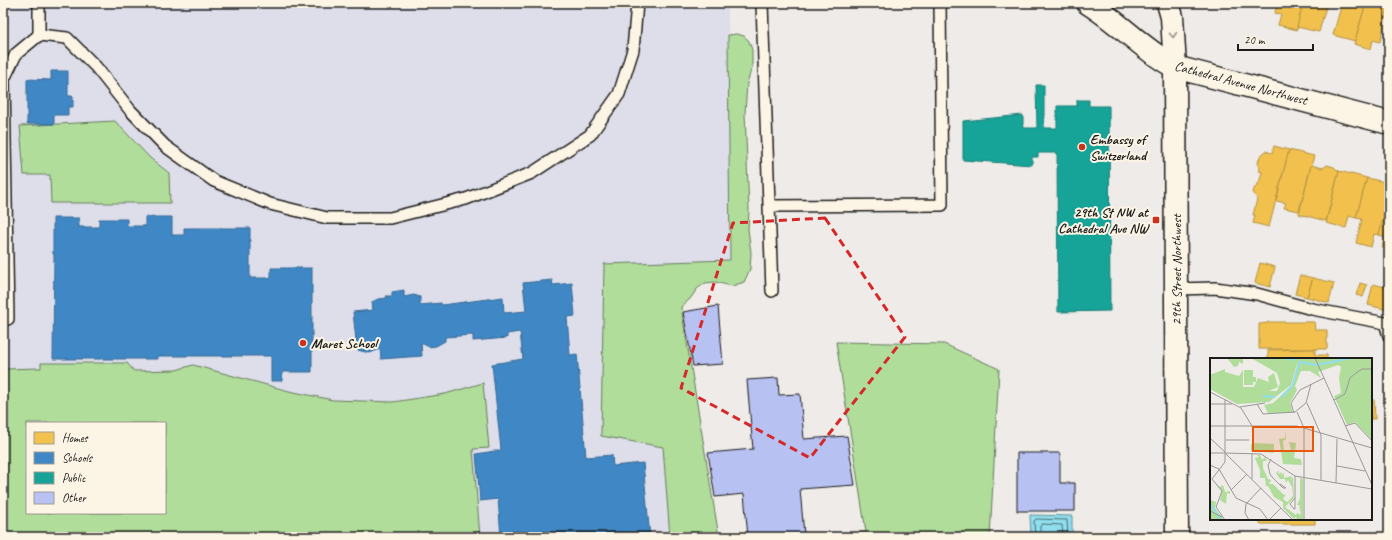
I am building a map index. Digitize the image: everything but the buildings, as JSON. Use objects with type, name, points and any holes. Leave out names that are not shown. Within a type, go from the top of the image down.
[{"type":"street","name":"Cathedral Avenue Northwest","points":[[1088,3],[1111,19],[1148,50],[1175,67],[1389,123]]},
{"type":"street","name":"29th Street Northwest","points":[[1168,3],[1172,16],[1175,67],[1177,537]]},
{"type":"lane","points":[[39,3],[39,35]]},
{"type":"lane","points":[[8,319],[4,167],[4,79],[16,54],[39,35],[67,38],[96,67],[130,110],[165,146],[214,181],[270,204],[327,218],[390,218],[466,199],[532,173],[590,135],[619,94],[633,50],[637,3]]},
{"type":"lane","points":[[762,3],[772,291]]},
{"type":"lane","points":[[770,206],[942,205],[940,3]]},
{"type":"lane","points":[[1176,289],[1215,288],[1257,294],[1312,309],[1387,323],[1389,336]]},
{"type":"highlighted area","points":[[825,218],[905,337],[810,458],[681,388],[733,223]]},
{"type":"shaded area","name":"Maret School","points":[[3,3],[728,3],[730,261],[604,264],[663,447],[670,537],[3,537]]},
{"type":"green space","points":[[737,34],[744,36],[749,41],[752,50],[752,67],[747,83],[745,113],[749,210],[748,229],[751,253],[750,269],[744,282],[732,286],[715,282],[705,283],[697,289],[690,299],[681,307],[719,537],[670,537],[663,447],[601,436],[604,264],[730,260],[728,35]]},
{"type":"green space","points":[[115,121],[150,158],[169,173],[170,203],[51,203],[50,175],[24,175],[20,126]]},
{"type":"green space","points":[[836,342],[944,344],[999,369],[990,537],[837,537],[866,532]]},
{"type":"green space","points":[[41,363],[127,363],[134,371],[176,370],[193,365],[289,391],[333,400],[393,402],[445,394],[483,383],[489,448],[473,449],[480,537],[3,537],[3,369],[41,368]]},
{"type":"water","points":[[1030,515],[1072,516],[1072,537],[1031,537]]},
{"type":"place","name":"Embassy of Switzerland","points":[[1082,147]]},
{"type":"place","name":"29th St NW at Cathedral Ave NW","points":[[1156,220]]},
{"type":"place","name":"Maret School","points":[[303,343]]}]
